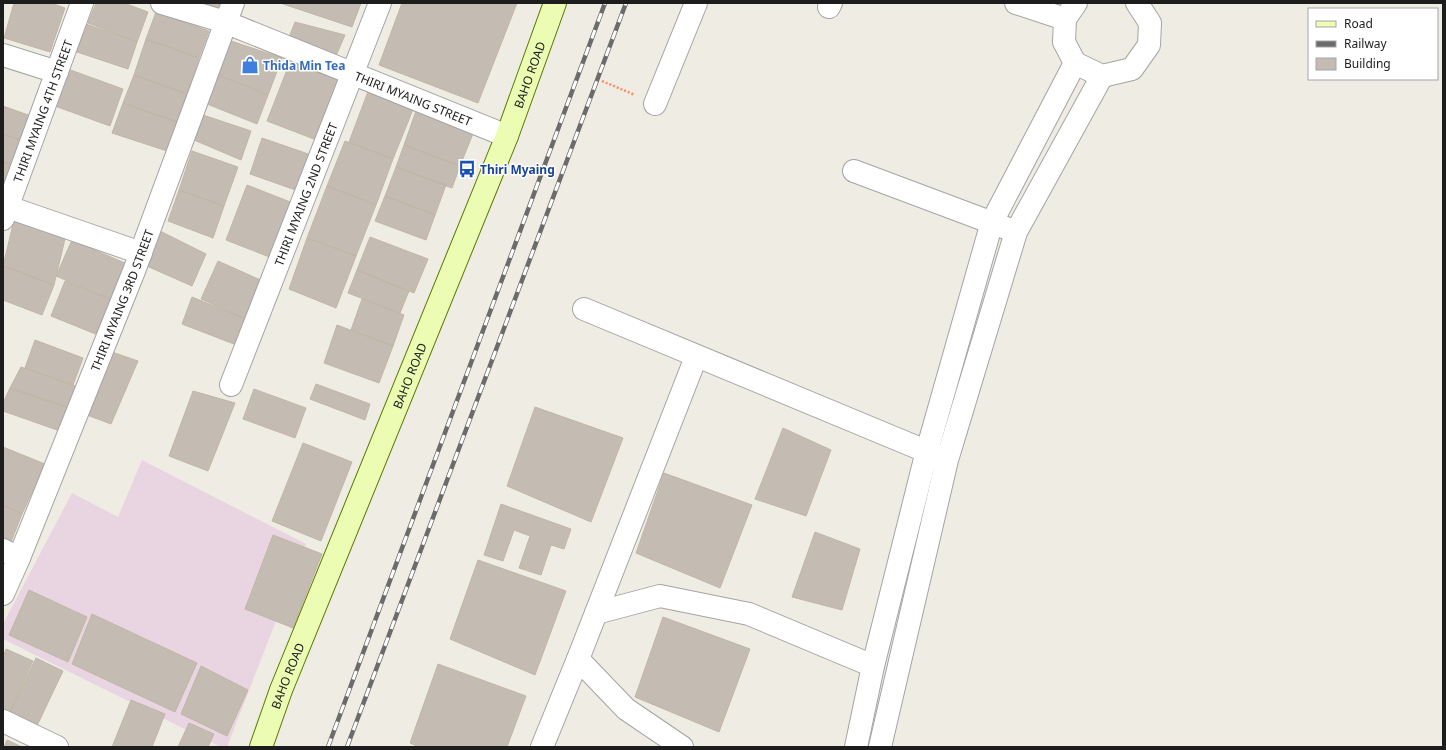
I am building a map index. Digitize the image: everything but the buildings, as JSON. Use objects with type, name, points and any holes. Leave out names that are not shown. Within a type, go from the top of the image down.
[{"type":"main road","name":"BAHO ROAD","points":[[261,747],[281,690],[507,136],[555,3]]},
{"type":"street","name":"THIRI MYAING 4TH STREET","points":[[5,210],[82,3]]},
{"type":"street","name":"THIRI MYAING STREET","points":[[162,3],[229,13],[354,73],[507,136]]},
{"type":"street","name":"THIRI MYAING 2ND STREET","points":[[231,385],[354,73],[380,3]]},
{"type":"street","points":[[655,104],[696,3]]},
{"type":"street","points":[[1016,3],[1070,11],[1064,42],[1076,63],[1102,76],[1132,69],[1149,45],[1150,24],[1139,4]]},
{"type":"street","name":"THIRI MYAING 3RD STREET","points":[[3,594],[11,554],[141,253],[229,13]]},
{"type":"street","points":[[3,55],[57,72]]},
{"type":"street","points":[[856,747],[873,666],[927,451],[992,222],[1076,63]]},
{"type":"street","points":[[880,747],[947,460],[1016,232],[1102,76]]},
{"type":"street","points":[[854,171],[1016,232]]},
{"type":"street","points":[[5,210],[141,253]]},
{"type":"street","points":[[584,309],[947,460]]},
{"type":"street","points":[[542,747],[596,614],[696,356]]},
{"type":"street","points":[[596,614],[660,596],[749,614],[873,666]]},
{"type":"street","points":[[578,659],[626,709],[682,747]]},
{"type":"street","points":[[867,696],[890,702]]},
{"type":"street","points":[[3,721],[57,747]]},
{"type":"path","points":[[602,81],[655,104]]},
{"type":"shaded area","points":[[142,460],[306,544],[227,747],[221,747],[3,639],[3,624],[72,493],[118,517]]},
{"type":"railway","points":[[328,747],[605,3]]},
{"type":"railway","points":[[347,747],[626,3]]},
{"type":"place","name":"Thida Min Tea","points":[[250,65]]},
{"type":"place","name":"Thiri Myaing","points":[[467,169]]}]
